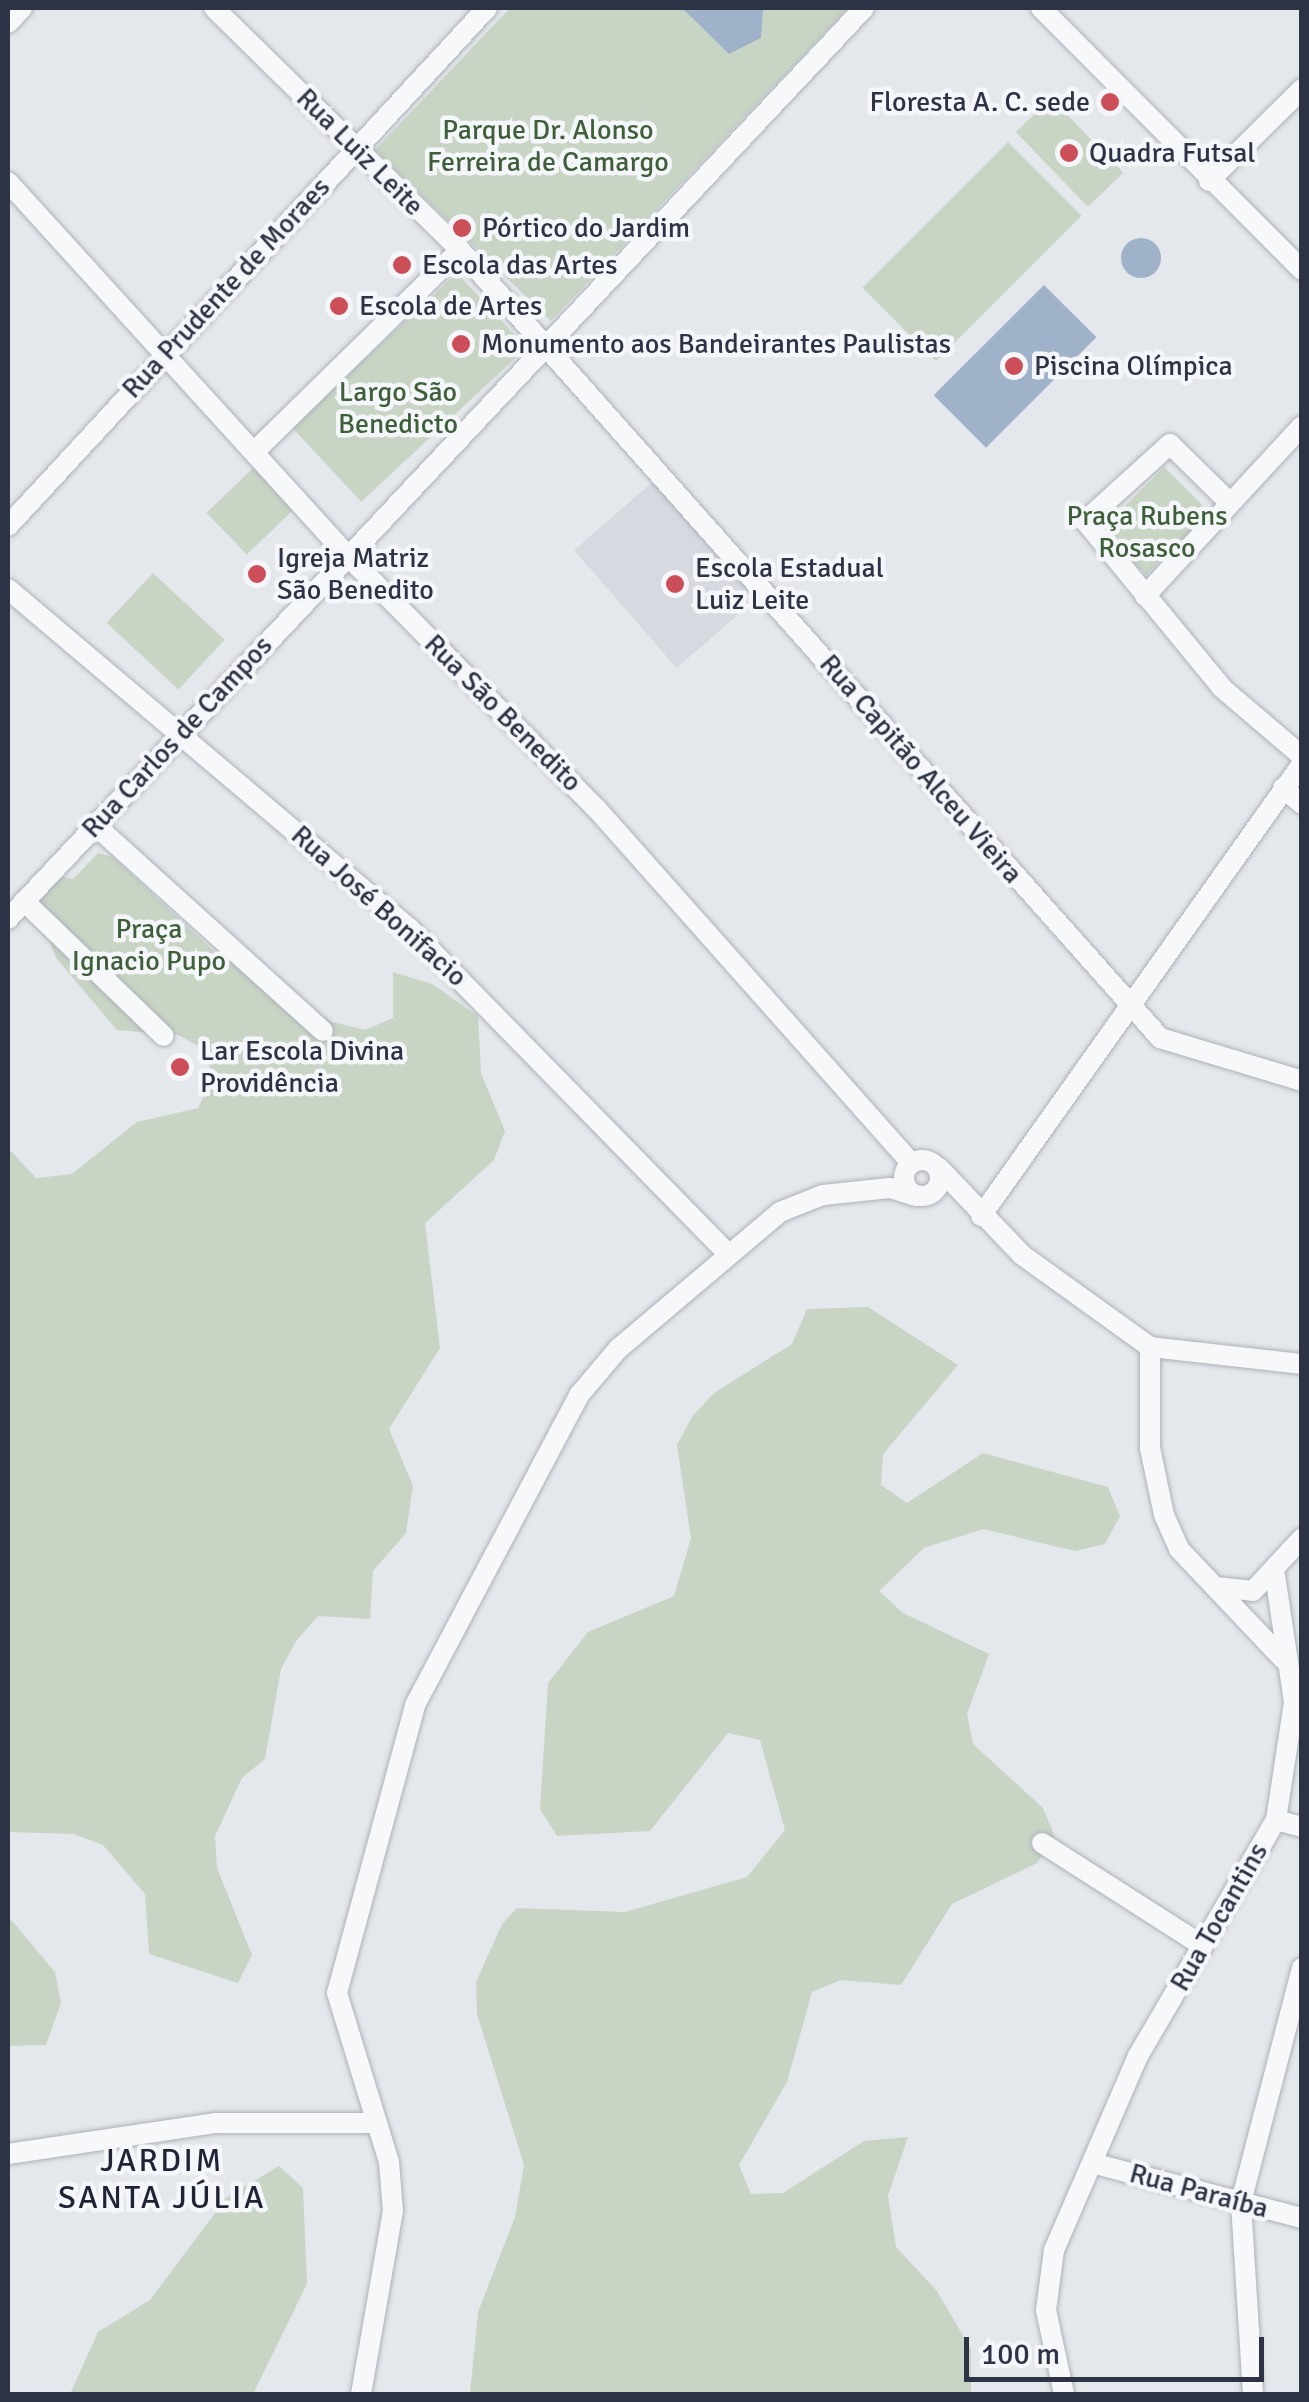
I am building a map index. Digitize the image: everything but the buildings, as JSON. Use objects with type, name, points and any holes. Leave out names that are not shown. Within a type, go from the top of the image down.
[{"type":"street","points":[[8,22],[22,8]]},
{"type":"street","name":"Rua Luiz Leite","points":[[214,8],[460,250],[545,343]]},
{"type":"street","name":"Rua Prudente de Moraes","points":[[8,526],[487,8]]},
{"type":"street","points":[[545,343],[864,8]]},
{"type":"street","points":[[1041,8],[1302,270]]},
{"type":"street","points":[[1210,181],[1302,88]]},
{"type":"street","name":"Rua São Benedito","points":[[8,182],[256,450],[346,554],[596,808],[901,1175]]},
{"type":"street","points":[[256,450],[460,250]]},
{"type":"street","name":"Rua Carlos de Campos","points":[[8,919],[545,343]]},
{"type":"street","name":"Rua Capitão Alceu Vieira","points":[[545,343],[1160,1038],[1302,1081]]},
{"type":"street","points":[[1145,596],[1302,426]]},
{"type":"street","points":[[1230,503],[1170,444],[1087,512],[1145,596],[1222,688],[1302,756]]},
{"type":"street","name":"Rua José Bonifacio","points":[[8,588],[410,929],[726,1251]]},
{"type":"street","points":[[974,1211],[1302,764]]},
{"type":"street","points":[[1283,788],[1302,804]]},
{"type":"street","points":[[95,825],[323,1031]]},
{"type":"street","points":[[24,901],[164,1036]]},
{"type":"street","points":[[360,2394],[393,2211],[376,2123],[338,1993],[415,1705],[580,1394],[726,1251],[823,1195],[939,1168]]},
{"type":"street","points":[[939,1168],[974,1211],[1150,1347],[1302,1364]]},
{"type":"street","points":[[923,1196],[939,1168]]},
{"type":"street","points":[[901,1175],[923,1196],[974,1211]]},
{"type":"street","points":[[1150,1347],[1155,1486],[1179,1549],[1282,1659]]},
{"type":"street","points":[[1216,1587],[1253,1591],[1275,1575],[1302,1538]]},
{"type":"street","name":"Rua Tocantins","points":[[1064,2394],[1046,2310],[1054,2250],[1096,2164],[1138,2056],[1276,1820],[1292,1752],[1282,1659],[1293,1612],[1275,1575]]},
{"type":"street","points":[[1276,1820],[1302,1827]]},
{"type":"street","points":[[1042,1842],[1203,1946]]},
{"type":"street","points":[[1253,2394],[1241,2202],[1302,1968]]},
{"type":"street","points":[[8,2154],[215,2123],[376,2123]]},
{"type":"street","name":"Rua Paraíba","points":[[1096,2164],[1302,2218]]},
{"type":"shaded area","name":"Escola Estadual Luiz Leite","points":[[655,480],[757,598],[677,668],[574,550]]},
{"type":"green space","name":"Parque Dr. Alonso Ferreira de Camargo","points":[[510,8],[848,8],[551,321],[375,150]]},
{"type":"green space","name":"Quadra Futsal","points":[[1051,98],[1123,173],[1088,207],[1016,132]]},
{"type":"green space","points":[[1008,142],[1082,216],[936,361],[862,288]]},
{"type":"green space","name":"Largo São Benedicto","points":[[457,273],[527,348],[361,502],[292,427]]},
{"type":"green space","points":[[254,467],[294,509],[247,555],[207,513]]},
{"type":"green space","name":"Praça Rubens Rosasco","points":[[1164,467],[1209,512],[1146,575],[1101,530]]},
{"type":"green space","points":[[153,573],[225,640],[178,690],[107,623]]},
{"type":"green space","name":"Praça Ignacio Pupo","points":[[98,853],[113,857],[217,954],[333,1022],[365,1030],[393,1018],[393,972],[432,984],[478,1016],[481,1073],[505,1131],[494,1160],[425,1223],[440,1348],[389,1429],[413,1486],[406,1533],[373,1571],[370,1619],[318,1616],[296,1641],[281,1669],[265,1759],[242,1778],[215,1836],[217,1868],[252,1955],[238,1983],[149,1954],[145,1894],[103,1845],[73,1834],[8,1832],[8,1148],[36,1178],[72,1174],[137,1122],[198,1108],[212,1080],[206,1050],[178,1035],[117,1030],[56,958],[33,901],[51,874],[73,879]]},
{"type":"green space","points":[[868,1307],[958,1365],[883,1454],[881,1485],[907,1503],[983,1453],[1108,1487],[1120,1516],[1105,1544],[1075,1551],[983,1529],[924,1548],[879,1591],[903,1613],[989,1654],[967,1714],[973,1744],[1043,1808],[1055,1837],[1037,1863],[952,1904],[901,1985],[841,1980],[812,1992],[787,2082],[739,2165],[751,2194],[783,2193],[864,2141],[908,2137],[888,2196],[896,2247],[937,2291],[971,2349],[971,2394],[470,2394],[478,2312],[515,2217],[524,2165],[477,2014],[476,1982],[502,1924],[517,1908],[625,1912],[747,1877],[785,1830],[760,1740],[728,1733],[650,1831],[557,1836],[540,1809],[548,1683],[588,1632],[674,1596],[691,1538],[677,1445],[692,1417],[714,1393],[792,1344],[807,1309]]},
{"type":"green space","points":[[8,1916],[55,1972],[61,2003],[46,2045],[8,2046]]},
{"type":"green space","points":[[279,2166],[303,2188],[307,2284],[253,2394],[70,2394],[98,2332],[150,2300],[227,2197]]},
{"type":"water","points":[[682,8],[763,8],[761,38],[729,54]]},
{"type":"water","points":[[1141,238],[1155,244],[1161,258],[1155,272],[1141,278],[1127,272],[1121,258],[1127,244]]},
{"type":"water","name":"Piscina Olímpica","points":[[1044,285],[1096,337],[986,448],[934,395]]},
{"type":"place","name":"Floresta A. C. sede","points":[[1110,102]]},
{"type":"place","name":"Quadra Futsal","points":[[1069,153]]},
{"type":"place","name":"Pórtico do Jardim","points":[[462,228]]},
{"type":"place","name":"Escola das Artes","points":[[402,265]]},
{"type":"place","name":"Escola de Artes","points":[[339,306]]},
{"type":"place","name":"Monumento aos Bandeirantes Paulistas","points":[[461,344]]},
{"type":"place","name":"Piscina Olímpica","points":[[1014,366]]},
{"type":"place","name":"Igreja Matriz São Benedito","points":[[257,574]]},
{"type":"place","name":"Escola Estadual Luiz Leite","points":[[675,584]]},
{"type":"place","name":"Lar Escola Divina Providência","points":[[180,1067]]},
{"type":"district","name":"JARDIM SANTA JÚLIA","points":[[162,2180]]}]
